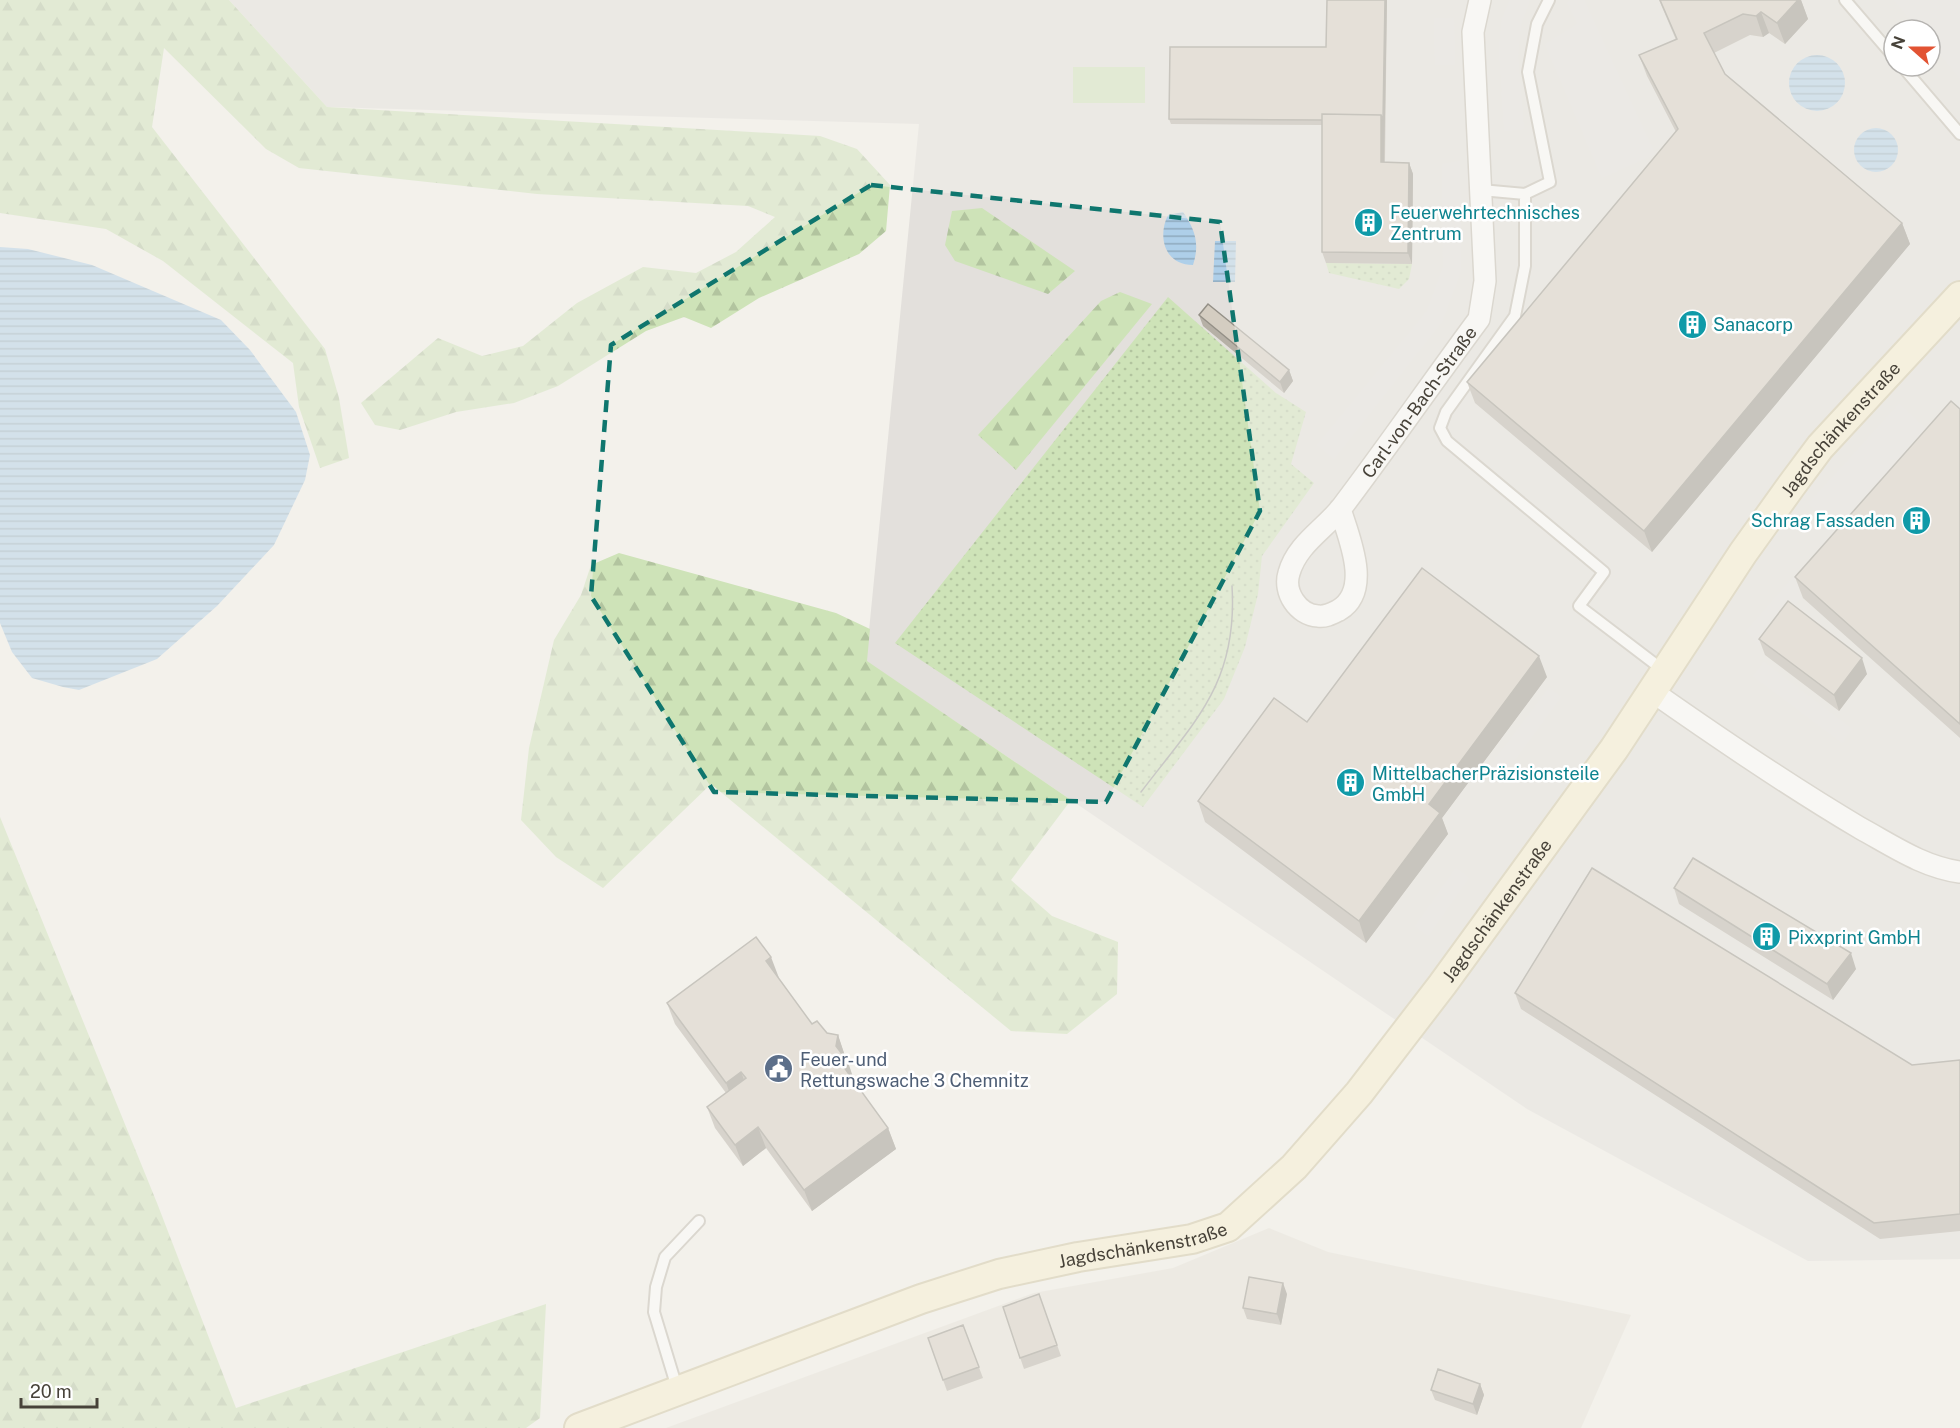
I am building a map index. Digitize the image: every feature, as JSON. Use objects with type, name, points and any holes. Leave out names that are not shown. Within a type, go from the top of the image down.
[{"type":"main road","name":"Jagdschänkenstraße","points":[[579,1428],[921,1299],[999,1274],[1068,1258],[1192,1239],[1228,1227],[1294,1167],[1359,1093],[1511,892],[1659,682],[1743,553],[1820,447],[1960,296]]},
{"type":"street","name":"Carl-von-Bach-Straße","points":[[1340,509],[1353,548],[1356,583],[1352,596],[1344,607],[1328,616],[1314,616],[1294,604],[1288,589],[1288,573],[1305,543],[1340,509],[1479,319],[1485,281],[1473,32],[1480,0]]},
{"type":"street","points":[[1659,682],[1840,816],[1937,869],[1960,871]]},
{"type":"lane","points":[[1480,190],[1525,194],[1550,182],[1528,72],[1537,24],[1549,0]]},
{"type":"lane","points":[[1845,0],[1882,43]]},
{"type":"lane","points":[[1912,78],[1960,134]]},
{"type":"lane","points":[[1525,194],[1525,266],[1515,316],[1446,412],[1440,428],[1447,441],[1604,572],[1579,606],[1659,682]]},
{"type":"lane","points":[[678,1391],[654,1312],[656,1287],[665,1257],[699,1221]]},
{"type":"highlighted area","points":[[871,185],[1220,222],[1260,511],[1106,802],[714,792],[591,596],[611,345]]},
{"type":"shaded area","points":[[229,0],[1960,0],[1960,1259],[1808,1261],[1527,1109],[866,661],[919,124],[327,107]]},
{"type":"shaded area","points":[[1510,0],[1530,0],[1521,24],[1518,56],[1524,129],[1504,131],[1499,47],[1502,18]]},
{"type":"shaded area","points":[[1584,0],[1655,154],[1602,178],[1545,44],[1578,24],[1567,2]]},
{"type":"shaded area","points":[[1894,0],[1960,0],[1960,78],[1942,57],[1942,18],[1909,18]]},
{"type":"shaded area","points":[[1434,18],[1454,18],[1455,65],[1435,65]]},
{"type":"shaded area","points":[[1460,161],[1461,271],[1442,322],[1334,459],[1317,445],[1427,311],[1443,267],[1442,164]]},
{"type":"shaded area","points":[[1899,404],[1941,442],[1759,645],[1746,631],[1835,530],[1808,504]]},
{"type":"shaded area","points":[[1764,662],[1852,729],[1842,743],[1753,676]]},
{"type":"shaded area","points":[[1549,688],[1561,697],[1503,776],[1490,766]]},
{"type":"shaded area","points":[[1456,868],[1469,878],[1428,936],[1415,926]]},
{"type":"shaded area","points":[[1269,1228],[1328,1252],[1631,1315],[1581,1428],[666,1428],[1034,1293],[1173,1268]]},
{"type":"green space","points":[[0,0],[229,0],[327,107],[820,136],[857,149],[890,185],[886,231],[859,254],[759,298],[711,328],[684,317],[646,331],[558,386],[514,403],[456,412],[400,430],[375,425],[361,403],[438,338],[482,356],[523,346],[577,303],[643,267],[696,273],[736,252],[775,217],[748,206],[537,194],[299,168],[266,149],[164,48],[152,127],[325,349],[339,398],[349,458],[320,468],[299,407],[293,363],[163,261],[106,229],[0,213]]},
{"type":"green space","points":[[1073,67],[1145,67],[1145,103],[1073,103]]},
{"type":"green space","points":[[982,208],[1075,271],[1048,294],[955,261],[945,245],[952,211]]},
{"type":"green space","points":[[1326,263],[1412,264],[1409,279],[1399,289],[1329,273]]},
{"type":"green space","points":[[1120,292],[1152,304],[1016,470],[978,435],[1101,301]]},
{"type":"green space","points":[[1168,297],[1276,393],[1306,412],[1291,464],[1314,483],[1262,556],[1258,594],[1245,647],[1224,699],[1143,807],[895,643]]},
{"type":"green space","points":[[619,553],[836,613],[870,629],[867,661],[1071,800],[1011,880],[1052,916],[1118,942],[1117,994],[1067,1034],[1011,1031],[711,784],[603,888],[556,857],[521,820],[529,748],[554,640],[581,595],[591,565]]},
{"type":"green space","points":[[0,817],[157,1203],[236,1408],[546,1304],[540,1418],[526,1428],[0,1428]]},
{"type":"water","points":[[1817,55],[1828,57],[1837,63],[1843,72],[1845,83],[1843,94],[1837,103],[1828,109],[1817,111],[1806,109],[1797,103],[1791,94],[1789,83],[1791,72],[1797,63],[1806,57]]},
{"type":"water","points":[[1876,128],[1892,134],[1898,150],[1892,166],[1876,172],[1860,166],[1854,150],[1860,134]]},
{"type":"water","points":[[1183,212],[1191,224],[1195,237],[1196,250],[1193,265],[1183,264],[1170,255],[1164,240],[1163,232],[1168,215]]},
{"type":"water","points":[[1215,241],[1236,241],[1235,282],[1213,282]]},
{"type":"water","points":[[0,247],[28,249],[92,265],[221,320],[250,350],[296,412],[310,455],[305,480],[274,545],[217,606],[157,659],[79,690],[32,678],[12,652],[0,623]]},
{"type":"building","points":[[1327,0],[1385,0],[1383,120],[1381,115],[1322,114],[1322,120],[1169,119],[1170,47],[1326,47]]},
{"type":"building","name":"Sanacorp","points":[[1660,0],[1798,0],[1777,23],[1761,12],[1756,16],[1743,14],[1704,33],[1725,74],[1902,223],[1644,531],[1467,382],[1678,129],[1639,55],[1677,39]]},
{"type":"building","name":"Feuerwehrtechnisches Zentrum","points":[[1322,114],[1381,115],[1381,162],[1409,163],[1408,253],[1322,252]]},
{"type":"building","points":[[1208,304],[1289,370],[1280,382],[1199,315]]},
{"type":"building","name":"Schrag Fassaden","points":[[1951,401],[1960,409],[1960,724],[1795,577]]},
{"type":"building","name":"MittelbacherPräzisionsteile GmbH","points":[[1422,568],[1539,656],[1429,804],[1440,813],[1359,921],[1198,801],[1274,698],[1307,722]]},
{"type":"building","points":[[1788,601],[1862,658],[1834,695],[1759,639]]},
{"type":"building","name":"Pixxprint GmbH","points":[[1693,858],[1851,953],[1827,984],[1674,888]]},
{"type":"building","points":[[1592,868],[1912,1065],[1960,1060],[1960,1214],[1874,1223],[1515,993]]},
{"type":"building","points":[[756,937],[771,957],[766,961],[812,1024],[817,1021],[827,1033],[838,1035],[836,1046],[848,1062],[843,1066],[888,1128],[804,1190],[758,1127],[735,1145],[707,1107],[746,1078],[741,1072],[726,1083],[667,1003]]},
{"type":"building","points":[[1249,1277],[1283,1283],[1277,1314],[1243,1308]]},
{"type":"building","points":[[1039,1294],[1057,1345],[1020,1358],[1003,1307]]},
{"type":"building","points":[[963,1325],[979,1367],[943,1380],[928,1338]]},
{"type":"building","points":[[1438,1369],[1480,1384],[1473,1404],[1431,1390]]},
{"type":"tram line","points":[[1141,792],[1195,721],[1220,675],[1228,649],[1232,620],[1232,586]]},
{"type":"place","name":"Feuerwehrtechnisches Zentrum","points":[[1369,222]]},
{"type":"place","name":"Sanacorp","points":[[1692,324]]},
{"type":"place","name":"Schrag Fassaden","points":[[1916,520]]},
{"type":"place","name":"MittelbacherPräzisionsteile GmbH","points":[[1351,783]]},
{"type":"place","name":"Pixxprint GmbH","points":[[1767,937]]},
{"type":"place","name":"Feuer- und Rettungswache 3 Chemnitz","points":[[779,1069]]}]
